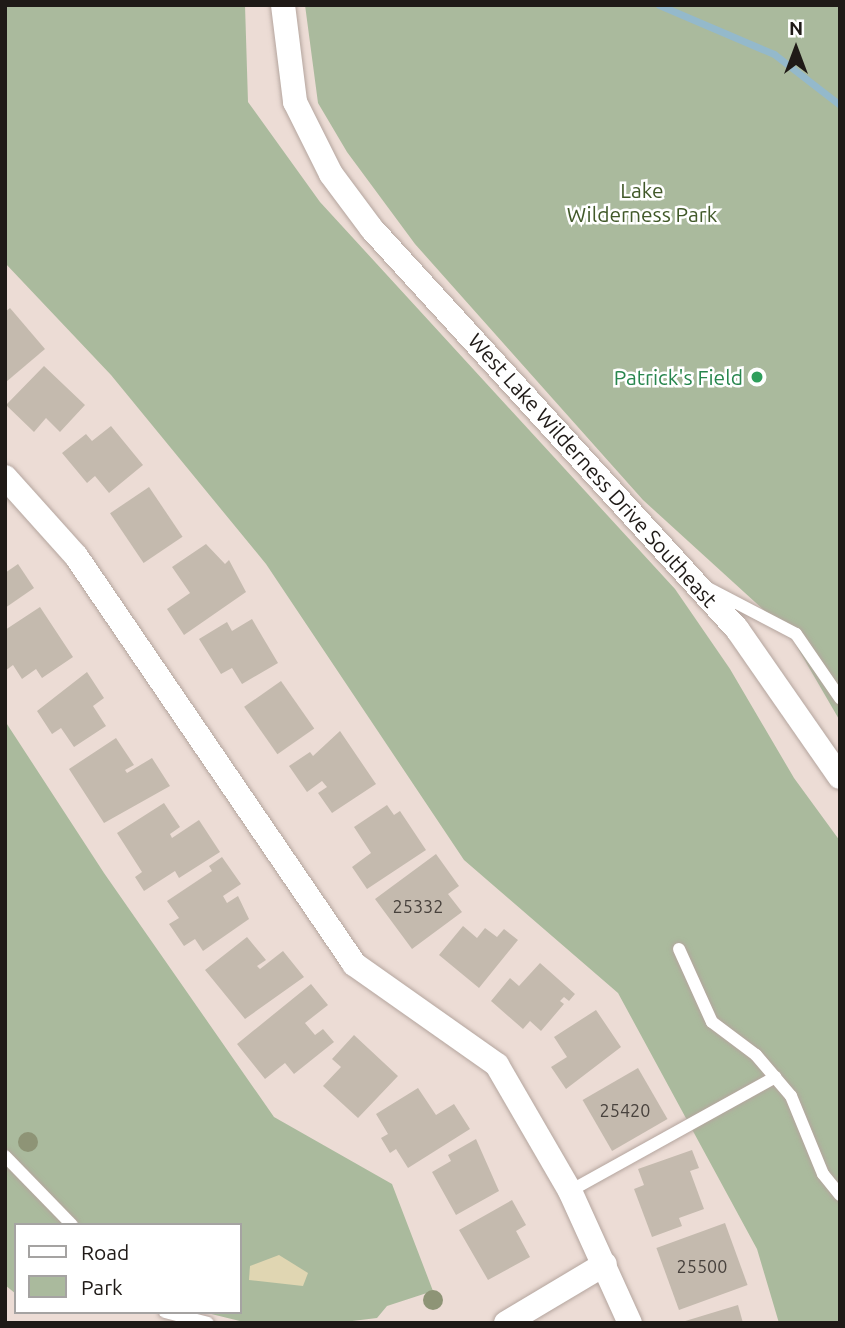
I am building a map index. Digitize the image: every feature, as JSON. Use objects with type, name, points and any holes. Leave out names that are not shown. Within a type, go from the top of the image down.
[{"type":"street","name":"West Lake Wilderness Drive Southeast","points":[[283,5],[295,102],[331,174],[372,229],[698,583],[737,629],[840,777]]},
{"type":"street","points":[[5,477],[76,556],[354,964],[497,1065],[570,1191],[630,1323]]},
{"type":"street","points":[[506,1323],[605,1264]]},
{"type":"lane","points":[[698,583],[796,634],[840,698]]},
{"type":"lane","points":[[679,949],[712,1022],[756,1055],[791,1096],[823,1174],[840,1195]]},
{"type":"lane","points":[[570,1191],[776,1077]]},
{"type":"lane","points":[[5,1156],[70,1223]]},
{"type":"lane","points":[[173,1314],[208,1323]]},
{"type":"green space","points":[[5,5],[245,5],[248,102],[320,202],[675,589],[730,669],[794,778],[840,841],[840,1323],[779,1323],[757,1249],[618,993],[464,860],[266,564],[111,375],[5,263]]},
{"type":"green space","name":"Lake Wilderness Park","points":[[305,5],[840,5],[840,721],[789,633],[643,500],[415,244],[347,152],[318,103]]},
{"type":"green space","points":[[5,721],[104,873],[274,1117],[392,1184],[433,1291],[387,1306],[377,1318],[336,1323],[248,1323],[211,1314],[242,1314],[242,1223],[14,1223],[14,1292],[5,1285]]},
{"type":"sand","points":[[279,1255],[308,1273],[303,1286],[249,1280],[250,1266]]},
{"type":"building","points":[[10,308],[45,349],[6,382],[5,312]]},
{"type":"building","points":[[44,366],[85,405],[60,432],[46,418],[34,432],[6,405]]},
{"type":"building","points":[[111,426],[143,465],[109,493],[95,476],[87,483],[62,453],[86,434],[92,441]]},
{"type":"building","points":[[149,487],[183,537],[144,563],[110,513]]},
{"type":"building","points":[[206,544],[225,564],[229,560],[246,592],[184,635],[167,609],[190,593],[172,567]]},
{"type":"building","points":[[18,564],[34,588],[5,608],[5,573]]},
{"type":"building","points":[[40,607],[73,657],[42,678],[36,669],[22,679],[13,665],[5,671],[5,630]]},
{"type":"building","points":[[252,619],[278,663],[242,684],[232,668],[221,674],[199,639],[227,622],[232,631]]},
{"type":"building","points":[[87,672],[104,698],[93,706],[106,726],[74,747],[61,728],[52,734],[37,711]]},
{"type":"building","points":[[281,681],[314,729],[277,754],[244,707]]},
{"type":"building","points":[[340,731],[376,784],[332,813],[318,793],[327,787],[322,781],[307,792],[289,766],[310,752],[313,756]]},
{"type":"building","points":[[116,738],[134,765],[125,770],[127,773],[152,758],[170,786],[104,823],[69,769]]},
{"type":"building","points":[[164,803],[180,827],[170,834],[172,838],[199,820],[220,852],[179,878],[175,871],[144,891],[135,877],[142,872],[117,833]]},
{"type":"building","points":[[387,805],[394,815],[400,811],[426,850],[367,889],[352,867],[371,853],[354,827]]},
{"type":"building","points":[[436,854],[459,886],[448,894],[462,912],[412,949],[375,899]]},
{"type":"building","points":[[222,857],[241,884],[223,896],[227,903],[238,896],[249,919],[203,951],[195,939],[184,946],[169,924],[179,918],[167,901],[212,871],[209,866]]},
{"type":"building","points":[[463,926],[477,938],[485,928],[497,937],[504,929],[518,940],[479,988],[439,955]]},
{"type":"building","points":[[247,937],[266,960],[257,966],[260,969],[283,951],[304,977],[245,1019],[205,970]]},
{"type":"building","points":[[540,963],[575,994],[569,1001],[564,997],[560,1001],[564,1004],[541,1031],[530,1021],[523,1029],[491,1001],[510,978],[519,986]]},
{"type":"building","points":[[311,984],[328,1005],[305,1023],[315,1035],[323,1029],[334,1042],[294,1074],[285,1063],[265,1079],[237,1044]]},
{"type":"building","points":[[596,1010],[621,1047],[566,1089],[551,1067],[567,1057],[554,1037]]},
{"type":"building","points":[[354,1035],[398,1076],[358,1118],[323,1086],[341,1067],[332,1059]]},
{"type":"building","points":[[638,1068],[668,1119],[612,1151],[583,1100]]},
{"type":"building","points":[[418,1088],[436,1115],[454,1104],[470,1129],[408,1168],[396,1149],[390,1153],[381,1138],[388,1134],[376,1114]]},
{"type":"building","points":[[476,1139],[499,1191],[456,1215],[432,1172],[451,1161],[448,1155]]},
{"type":"building","points":[[692,1150],[699,1168],[690,1171],[704,1209],[679,1218],[682,1226],[652,1237],[634,1189],[644,1185],[638,1169]]},
{"type":"building","points":[[512,1200],[526,1225],[516,1231],[530,1257],[488,1280],[459,1230]]},
{"type":"building","points":[[725,1223],[748,1285],[679,1310],[656,1248]]},
{"type":"building","points":[[738,1305],[743,1323],[682,1323],[682,1322]]},
{"type":"waterway","points":[[659,5],[774,54],[840,105]]},
{"type":"place","name":"Patrick's Field","points":[[757,377]]}]
